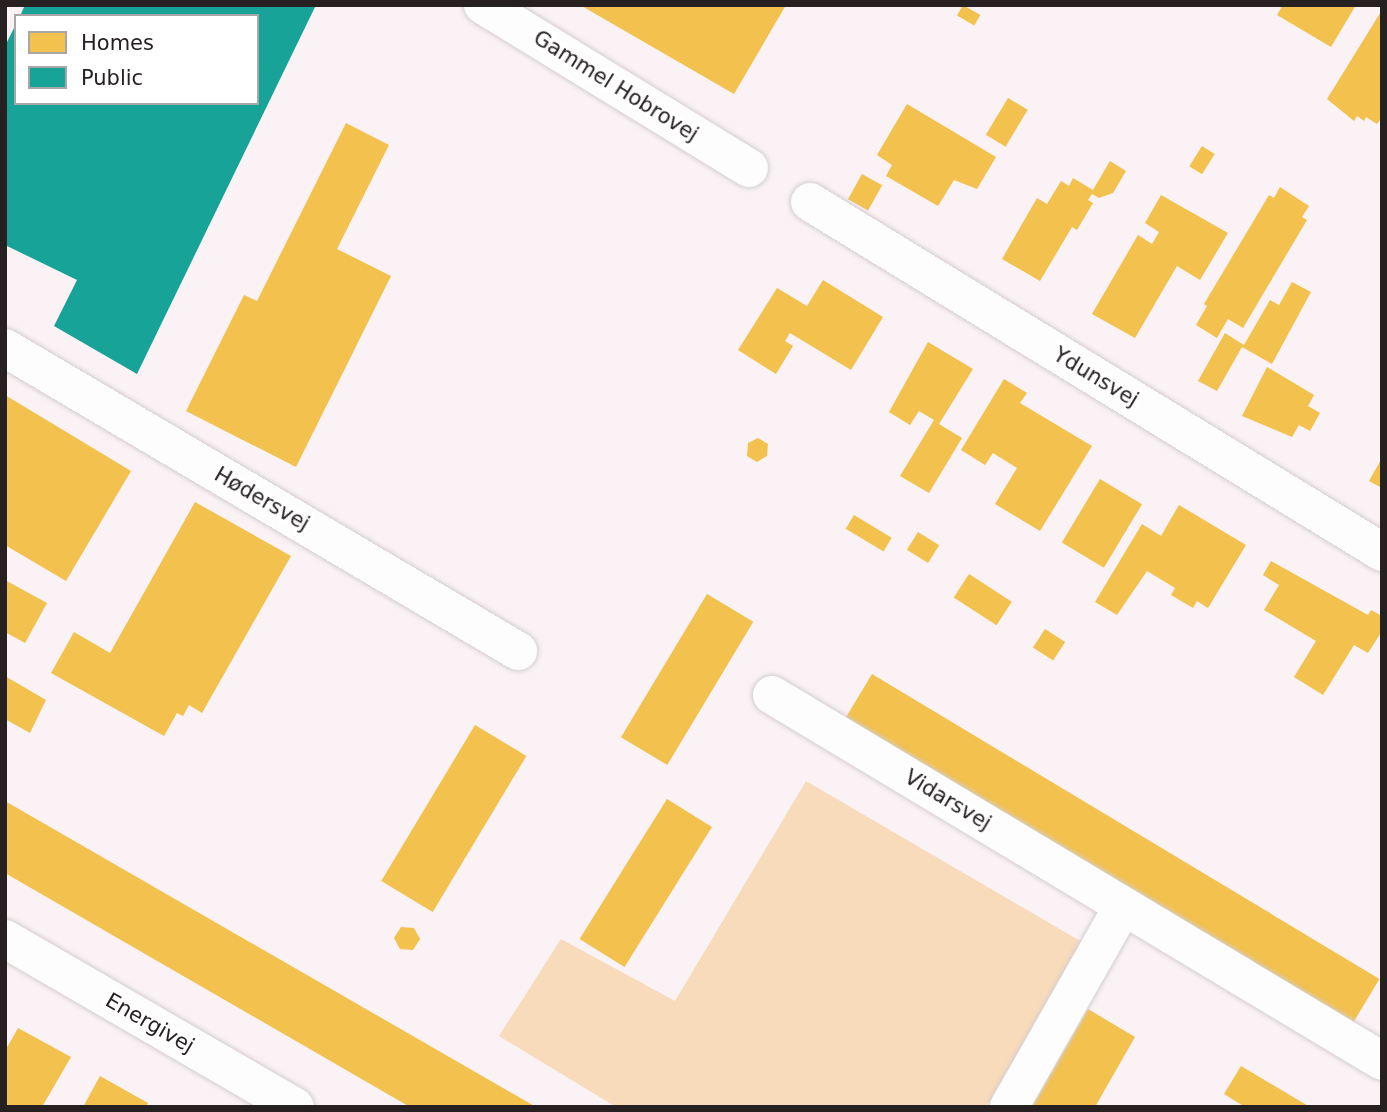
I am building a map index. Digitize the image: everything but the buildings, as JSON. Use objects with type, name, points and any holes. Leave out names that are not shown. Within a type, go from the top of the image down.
[{"type":"street","name":"Gammel Hobrovej","points":[[483,5],[748,168]]},
{"type":"street","name":"Ydunsvej","points":[[810,202],[1382,552]]},
{"type":"street","name":"Hødersvej","points":[[5,348],[518,651]]},
{"type":"street","name":"Vidarsvej","points":[[772,695],[1382,1061]]},
{"type":"street","points":[[1009,1107],[1123,906]]},
{"type":"street","name":"Energivej","points":[[5,939],[295,1107]]},
{"type":"shaded area","points":[[806,781],[1082,942],[986,1107],[616,1107],[499,1036],[561,939],[675,1001]]}]
